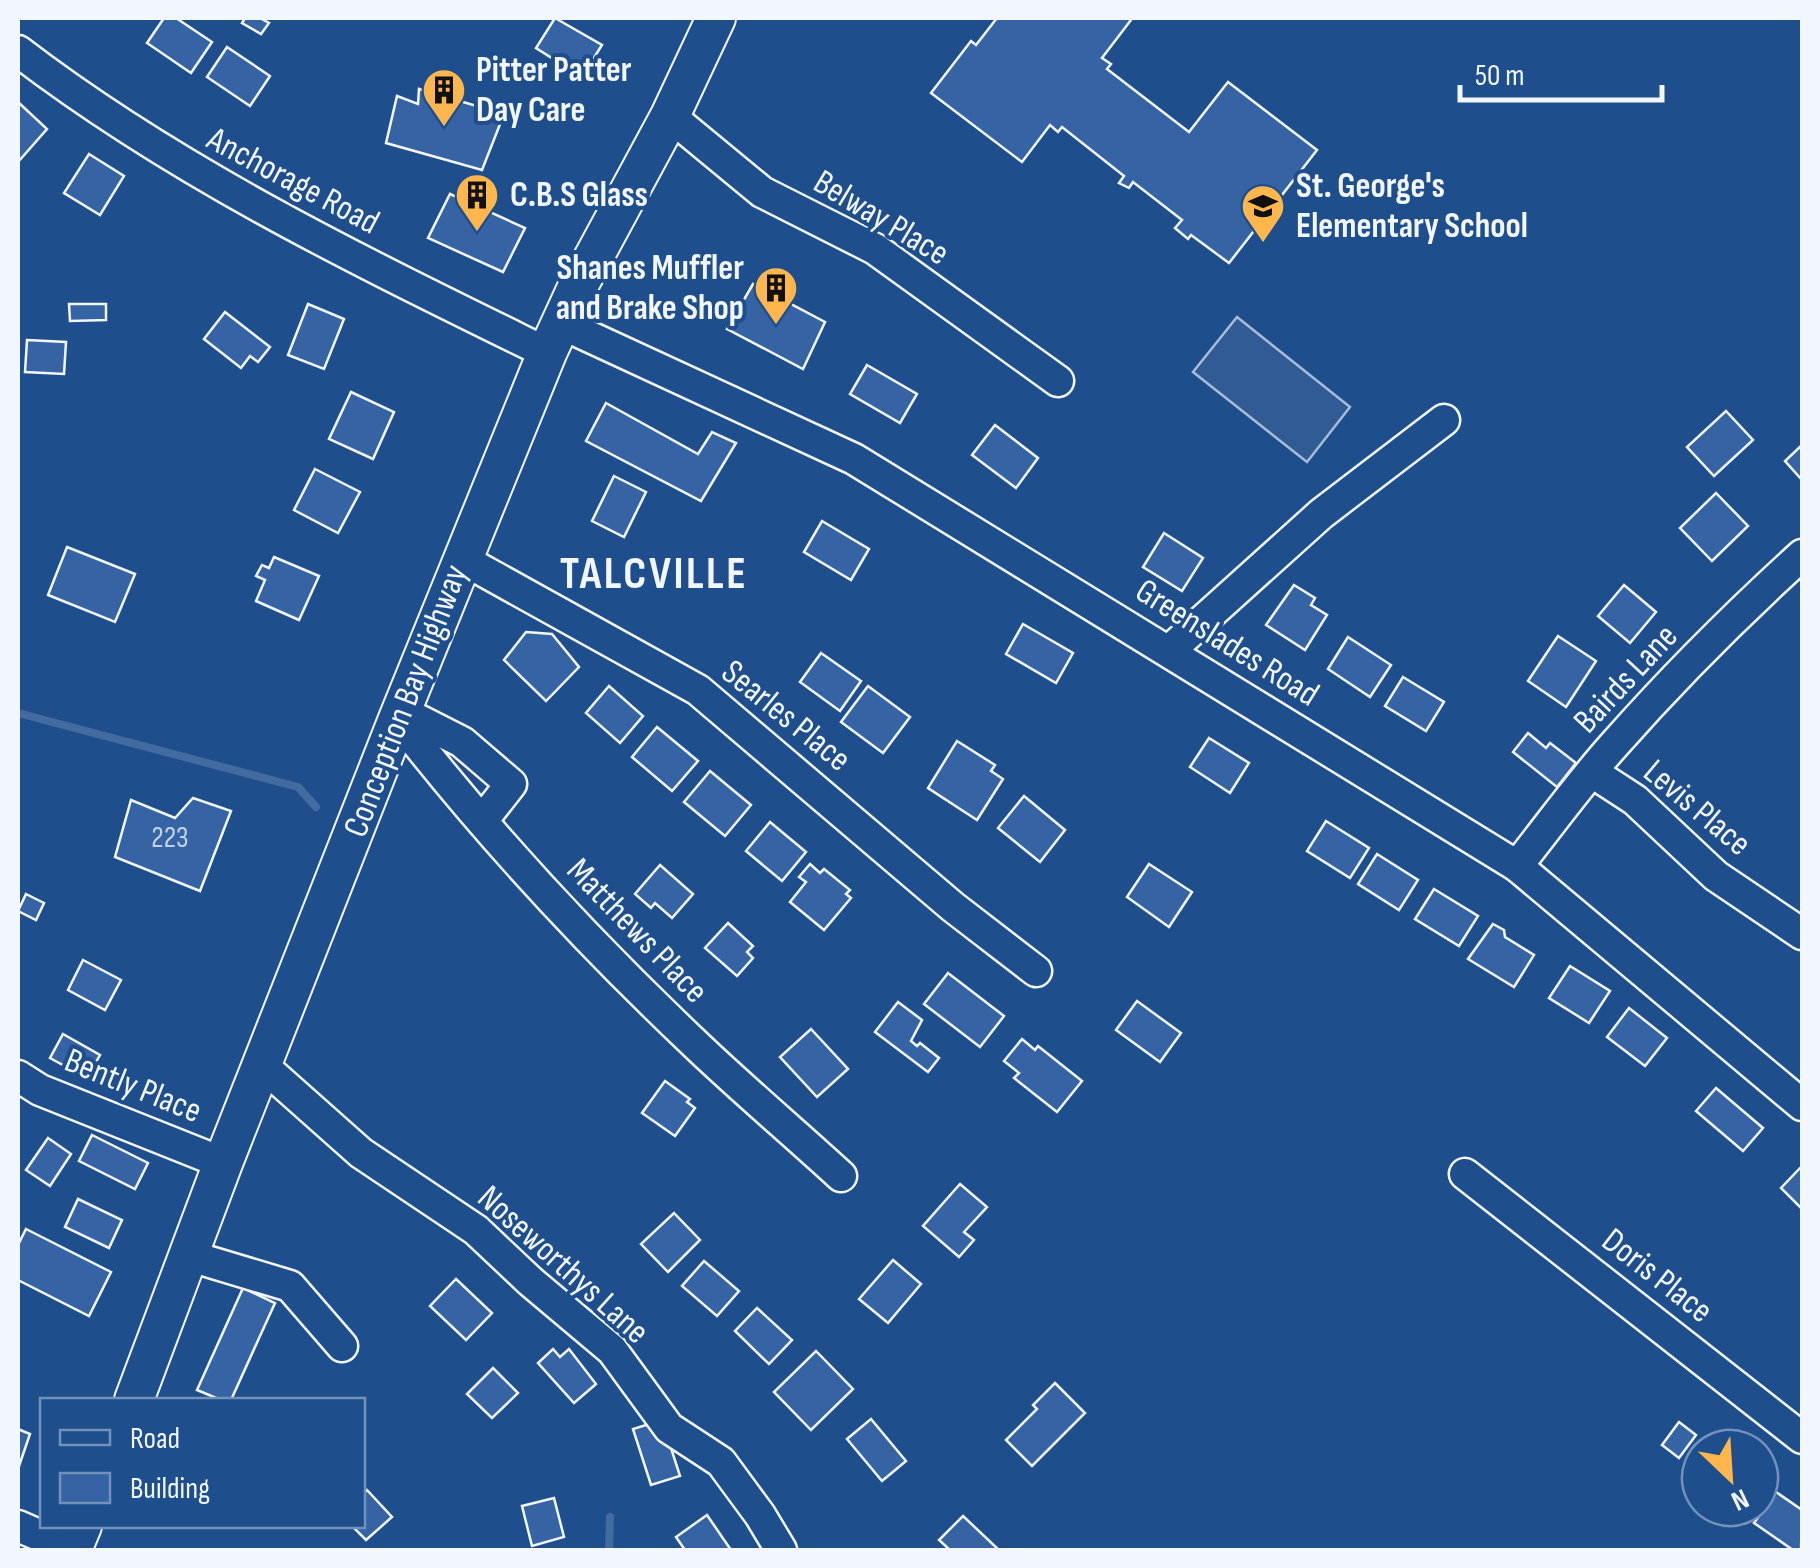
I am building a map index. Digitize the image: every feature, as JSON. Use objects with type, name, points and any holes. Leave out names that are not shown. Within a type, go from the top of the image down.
[{"type":"main road","name":"Conception Bay Highway","points":[[135,1398],[400,715],[554,339],[576,290],[670,116],[716,18]]},
{"type":"street","name":"Anchorage Road","points":[[18,51],[145,142],[212,182],[554,339]]},
{"type":"street","name":"Belway Place","points":[[670,116],[762,192],[874,248],[1058,381]]},
{"type":"street","name":"Greenslades Road","points":[[554,339],[854,459],[1168,651],[1517,866],[1802,1105]]},
{"type":"street","points":[[1168,651],[1322,514],[1444,420]]},
{"type":"street","name":"Bairds Lane","points":[[1517,866],[1650,705],[1802,555]]},
{"type":"street","name":"Searles Place","points":[[462,559],[698,690],[1036,971]]},
{"type":"street","points":[[400,715],[462,742],[511,784],[482,820]]},
{"type":"street","name":"Matthews Place","points":[[400,715],[482,820],[692,1042],[841,1176]]},
{"type":"street","name":"Levis Place","points":[[1592,772],[1635,800],[1716,876],[1802,934]]},
{"type":"street","name":"Noseworthys Lane","points":[[262,1065],[361,1153],[476,1230],[612,1350],[669,1428],[721,1462],[781,1550]]},
{"type":"street","name":"Bently Place","points":[[18,1076],[40,1090],[223,1163]]},
{"type":"street","name":"Doris Place","points":[[1465,1174],[1802,1438]]},
{"type":"street","points":[[190,1256],[290,1286],[342,1346]]},
{"type":"street","points":[[18,1526],[72,1550]]},
{"type":"shaded area","points":[[1237,317],[1350,407],[1307,462],[1193,372]]},
{"type":"building","points":[[164,18],[176,18],[212,42],[191,73],[147,43]]},
{"type":"building","points":[[245,18],[260,18],[269,23],[261,34],[242,23]]},
{"type":"building","points":[[555,18],[602,45],[582,77],[536,48]]},
{"type":"building","points":[[997,18],[1127,18],[1131,20],[1102,58],[1111,64],[1107,69],[1189,132],[1228,82],[1317,150],[1229,263],[1191,235],[1188,239],[1175,228],[1182,220],[1133,182],[1129,188],[1119,183],[1124,176],[1062,127],[1058,132],[1050,125],[1022,162],[931,93],[971,41],[976,45]]},
{"type":"building","points":[[227,47],[270,76],[250,106],[207,77]]},
{"type":"building","name":"Pitter Patter Day Care","points":[[419,89],[504,114],[482,170],[386,143],[397,96],[418,104]]},
{"type":"building","points":[[18,102],[47,129],[18,162]]},
{"type":"building","points":[[89,154],[124,176],[100,215],[64,193]]},
{"type":"building","name":"C.B.S Glass","points":[[450,194],[525,228],[503,272],[428,238]]},
{"type":"building","name":"Shanes Muffler and Brake Shop","points":[[753,284],[825,322],[803,369],[727,329]]},
{"type":"building","points":[[69,304],[106,304],[106,320],[70,321]]},
{"type":"building","points":[[308,304],[344,319],[324,369],[288,355]]},
{"type":"building","points":[[225,312],[270,347],[258,362],[250,356],[241,368],[204,339]]},
{"type":"building","points":[[27,340],[66,342],[64,374],[25,372]]},
{"type":"building","points":[[867,365],[917,394],[900,423],[850,394]]},
{"type":"building","points":[[351,392],[394,412],[373,459],[329,439]]},
{"type":"building","points":[[606,403],[698,454],[712,432],[736,443],[701,501],[586,441]]},
{"type":"building","points":[[1726,411],[1753,440],[1714,476],[1687,447]]},
{"type":"building","points":[[995,425],[1038,458],[1016,488],[972,455]]},
{"type":"building","points":[[1802,445],[1802,480],[1785,461]]},
{"type":"building","points":[[315,469],[360,492],[338,533],[294,510]]},
{"type":"building","points":[[614,476],[646,492],[624,537],[592,521]]},
{"type":"building","points":[[1716,493],[1748,526],[1712,561],[1680,528]]},
{"type":"building","points":[[822,521],[869,549],[851,580],[804,552]]},
{"type":"building","points":[[1164,533],[1203,558],[1182,591],[1143,567]]},
{"type":"building","points":[[67,547],[135,574],[115,622],[48,595]]},
{"type":"building","points":[[274,557],[319,576],[299,620],[256,601],[265,580],[256,576],[262,565],[269,568]]},
{"type":"building","points":[[1294,585],[1315,598],[1311,605],[1327,615],[1305,650],[1266,625]]},
{"type":"building","points":[[1624,585],[1656,612],[1630,643],[1598,616]]},
{"type":"building","points":[[1023,624],[1073,653],[1056,683],[1006,654]]},
{"type":"building","points":[[526,632],[552,634],[579,667],[546,701],[504,660]]},
{"type":"building","points":[[1558,636],[1596,661],[1566,707],[1528,681]]},
{"type":"building","points":[[1348,637],[1391,665],[1370,697],[1328,669]]},
{"type":"building","points":[[821,653],[861,681],[840,711],[800,682]]},
{"type":"building","points":[[1403,677],[1444,702],[1426,731],[1385,706]]},
{"type":"building","points":[[609,686],[643,716],[620,743],[586,713]]},
{"type":"building","points":[[868,686],[910,717],[883,753],[841,722]]},
{"type":"building","points":[[657,727],[698,761],[672,791],[632,757]]},
{"type":"building","points":[[1528,733],[1546,748],[1550,743],[1576,763],[1557,787],[1513,752]]},
{"type":"building","points":[[1209,738],[1249,763],[1230,793],[1190,767]]},
{"type":"building","points":[[957,741],[995,765],[991,771],[1003,779],[977,820],[928,788]]},
{"type":"building","points":[[710,771],[751,805],[725,836],[684,802]]},
{"type":"building","points":[[1024,796],[1065,830],[1040,862],[998,828]]},
{"type":"building","points":[[193,798],[231,811],[200,891],[115,857],[131,800],[175,818]]},
{"type":"building","points":[[1326,821],[1369,848],[1350,878],[1307,851]]},
{"type":"building","points":[[770,822],[806,852],[782,881],[746,851]]},
{"type":"building","points":[[1377,854],[1418,880],[1399,910],[1358,884]]},
{"type":"building","points":[[810,864],[820,873],[824,869],[850,890],[846,894],[851,898],[824,930],[790,902],[806,882],[799,877]]},
{"type":"building","points":[[1149,864],[1192,892],[1169,927],[1127,897]]},
{"type":"building","points":[[660,865],[693,894],[672,918],[655,903],[651,908],[635,894]]},
{"type":"building","points":[[1434,889],[1478,916],[1459,946],[1415,919]]},
{"type":"building","points":[[26,894],[44,903],[36,920],[18,911]]},
{"type":"building","points":[[728,923],[753,946],[747,952],[753,958],[737,976],[705,948]]},
{"type":"building","points":[[1493,924],[1504,930],[1505,937],[1534,955],[1514,987],[1468,959]]},
{"type":"building","points":[[83,960],[121,980],[105,1010],[68,990]]},
{"type":"building","points":[[1570,966],[1610,991],[1589,1023],[1549,998]]},
{"type":"building","points":[[948,973],[1004,1016],[980,1047],[924,1004]]},
{"type":"building","points":[[1137,1001],[1181,1033],[1160,1062],[1116,1030]]},
{"type":"building","points":[[898,1002],[922,1020],[911,1041],[939,1058],[928,1072],[875,1032]]},
{"type":"building","points":[[1629,1008],[1667,1038],[1645,1066],[1607,1037]]},
{"type":"building","points":[[811,1029],[848,1069],[817,1097],[780,1057]]},
{"type":"building","points":[[63,1034],[100,1055],[87,1078],[50,1058]]},
{"type":"building","points":[[1022,1039],[1035,1050],[1038,1046],[1082,1081],[1057,1112],[1014,1078],[1019,1073],[1004,1061]]},
{"type":"building","points":[[665,1081],[690,1099],[687,1102],[695,1108],[675,1136],[642,1113]]},
{"type":"building","points":[[1716,1088],[1763,1128],[1743,1151],[1696,1111]]},
{"type":"building","points":[[92,1135],[148,1163],[135,1189],[79,1161]]},
{"type":"building","points":[[48,1138],[71,1154],[50,1186],[26,1170]]},
{"type":"building","points":[[1802,1166],[1802,1209],[1781,1188]]},
{"type":"building","points":[[960,1184],[987,1207],[964,1232],[974,1240],[959,1257],[923,1226]]},
{"type":"building","points":[[78,1199],[122,1220],[109,1248],[65,1227]]},
{"type":"building","points":[[674,1213],[700,1240],[668,1272],[641,1244]]},
{"type":"building","points":[[26,1229],[111,1272],[89,1316],[18,1280],[18,1245]]},
{"type":"building","points":[[893,1260],[921,1284],[888,1323],[859,1299]]},
{"type":"building","points":[[704,1261],[739,1291],[717,1316],[682,1286]]},
{"type":"building","points":[[456,1279],[492,1313],[466,1340],[430,1306]]},
{"type":"building","points":[[243,1288],[275,1303],[232,1398],[216,1398],[197,1390]]},
{"type":"building","points":[[757,1308],[792,1340],[769,1364],[735,1331]]},
{"type":"building","points":[[553,1349],[560,1357],[569,1349],[596,1384],[574,1403],[538,1363]]},
{"type":"building","points":[[816,1351],[853,1389],[811,1430],[774,1392]]},
{"type":"building","points":[[493,1368],[518,1393],[492,1418],[467,1394]]},
{"type":"building","points":[[1055,1383],[1085,1413],[1032,1466],[1006,1440],[1037,1409],[1033,1405]]},
{"type":"building","points":[[871,1419],[906,1461],[882,1481],[847,1439]]},
{"type":"building","points":[[662,1420],[680,1476],[651,1485],[633,1429]]},
{"type":"building","points":[[1679,1422],[1687,1428],[1680,1428],[1679,1458],[1662,1445]]},
{"type":"building","points":[[18,1429],[30,1434],[18,1469]]},
{"type":"building","points":[[365,1492],[392,1517],[366,1540],[354,1528],[365,1528]]},
{"type":"building","points":[[1780,1495],[1802,1510],[1801,1550],[1793,1550],[1761,1528],[1780,1528]]},
{"type":"building","points":[[554,1498],[564,1537],[532,1546],[522,1506]]},
{"type":"building","points":[[707,1515],[731,1550],[685,1550],[676,1537]]},
{"type":"building","points":[[963,1516],[999,1550],[950,1550],[939,1540]]},
{"type":"waterway","points":[[18,713],[298,787],[316,807]]},
{"type":"waterway","points":[[609,1550],[610,1517]]},
{"type":"place","name":"Pitter Patter Day Care","points":[[444,128]]},
{"type":"place","name":"C.B.S Glass","points":[[477,233]]},
{"type":"place","name":"St. George's Elementary School","points":[[1263,244]]},
{"type":"place","name":"Shanes Muffler and Brake Shop","points":[[776,326]]},
{"type":"district","name":"TALCVILLE","points":[[654,574]]}]
